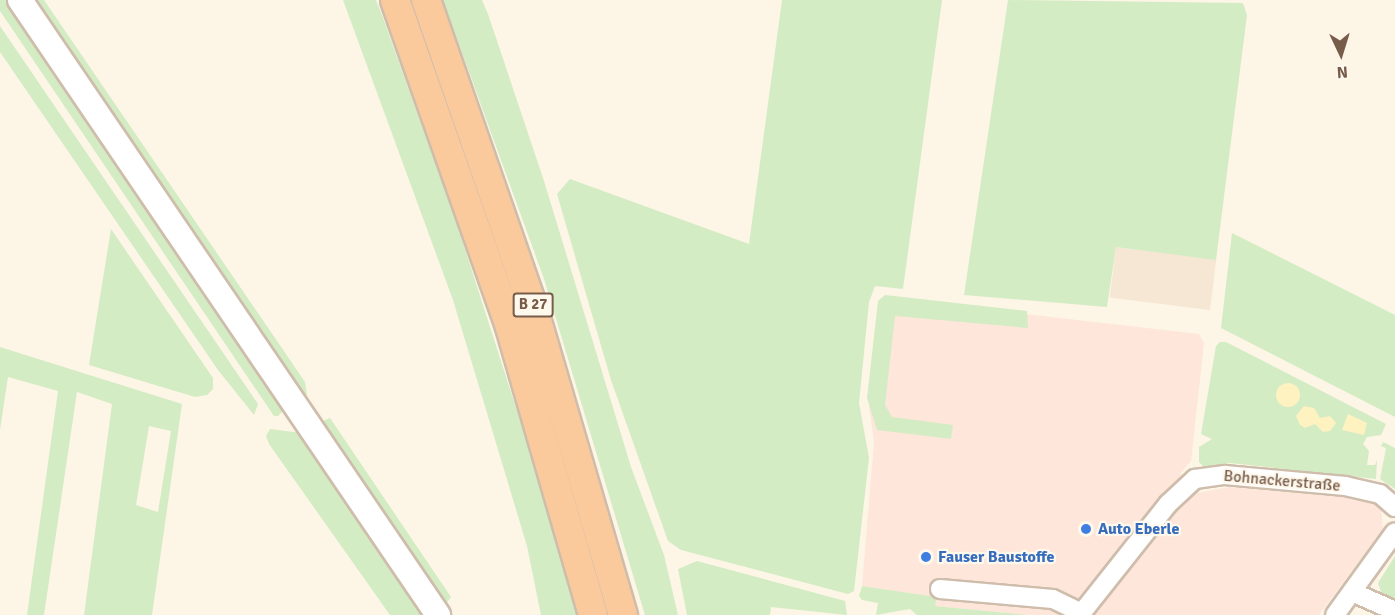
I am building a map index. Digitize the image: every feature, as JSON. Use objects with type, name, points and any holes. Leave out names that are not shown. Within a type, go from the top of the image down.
[{"type":"highway","name":"B 27","points":[[395,0],[506,316],[593,615]]},
{"type":"highway","name":"B 27","points":[[426,0],[532,304],[623,615]]},
{"type":"main road","points":[[20,0],[438,615]]},
{"type":"street","name":"Bohnackerstraße","points":[[940,589],[1053,599],[1081,614],[1168,504],[1195,479],[1225,475],[1345,486],[1380,494],[1395,507]]},
{"type":"street","points":[[1335,615],[1395,531]]},
{"type":"street","points":[[1352,591],[1395,611]]},
{"type":"shaded area","points":[[1116,247],[1216,259],[1210,310],[1110,298]]},
{"type":"shaded area","points":[[886,298],[1199,334],[1204,343],[1191,461],[1180,474],[1197,493],[1229,487],[1368,499],[1381,508],[1383,529],[1319,615],[1028,615],[935,606],[936,597],[862,586],[874,442],[868,398]]},
{"type":"green space","points":[[0,0],[7,0],[285,409],[278,416],[274,416],[0,11]]},
{"type":"green space","points":[[30,0],[44,0],[305,382],[307,395],[298,393]]},
{"type":"green space","points":[[343,0],[376,0],[382,15],[456,221],[554,526],[578,615],[541,615],[527,546],[453,300]]},
{"type":"green space","points":[[443,0],[482,0],[488,14],[544,181],[631,467],[664,555],[678,615],[645,615],[544,279]]},
{"type":"green space","points":[[782,0],[942,0],[903,289],[875,286],[869,302],[859,403],[869,458],[854,591],[848,594],[681,550],[668,541],[611,380],[557,194],[570,179],[749,244]]},
{"type":"green space","points":[[1008,0],[1243,3],[1247,15],[1216,260],[1116,247],[1107,307],[964,295]]},
{"type":"green space","points":[[0,26],[258,404],[254,415],[218,370],[0,52]]},
{"type":"green space","points":[[111,229],[213,378],[213,389],[207,395],[195,397],[89,365]]},
{"type":"green space","points":[[1232,233],[1395,315],[1395,417],[1221,328]]},
{"type":"green space","points":[[885,295],[1027,311],[1028,328],[895,316],[885,405],[892,417],[953,425],[951,439],[877,430],[867,398],[878,301]]},
{"type":"green space","points":[[1220,342],[1226,342],[1386,424],[1381,435],[1367,437],[1363,444],[1369,451],[1367,465],[1375,465],[1377,460],[1376,479],[1230,463],[1204,467],[1199,462],[1199,447],[1212,439],[1201,434],[1216,346]]},
{"type":"green space","points":[[0,347],[182,404],[152,615],[84,615],[112,404],[77,392],[44,615],[27,615],[58,391],[8,377],[0,430]],"holes":[[[149,426],[171,431],[158,512],[136,505]]]},
{"type":"green space","points":[[330,418],[451,597],[445,605],[324,429],[323,421]]},
{"type":"green space","points":[[270,429],[302,433],[426,615],[390,615],[269,444],[266,436]]},
{"type":"green space","points":[[1383,442],[1395,448],[1395,489],[1380,479],[1386,448],[1381,446]]},
{"type":"green space","points":[[1395,556],[1395,601],[1381,592],[1378,583]]},
{"type":"green space","points":[[697,561],[845,601],[847,615],[771,607],[770,615],[687,615],[678,569]]},
{"type":"green space","points":[[862,586],[937,597],[935,606],[1028,615],[917,615],[910,609],[876,615],[878,603],[862,600],[859,596]]},
{"type":"sand","points":[[1288,383],[1293,384],[1299,390],[1299,400],[1293,406],[1288,407],[1283,406],[1277,400],[1276,395],[1277,390],[1283,384]]},
{"type":"sand","points":[[1304,406],[1314,408],[1320,418],[1330,416],[1336,423],[1330,431],[1323,432],[1315,424],[1305,428],[1300,425],[1296,416]]},
{"type":"sand","points":[[1348,414],[1367,423],[1364,435],[1342,430]]},
{"type":"place","name":"Auto Eberle","points":[[1086,529]]},
{"type":"place","name":"Fauser Baustoffe","points":[[926,557]]}]
